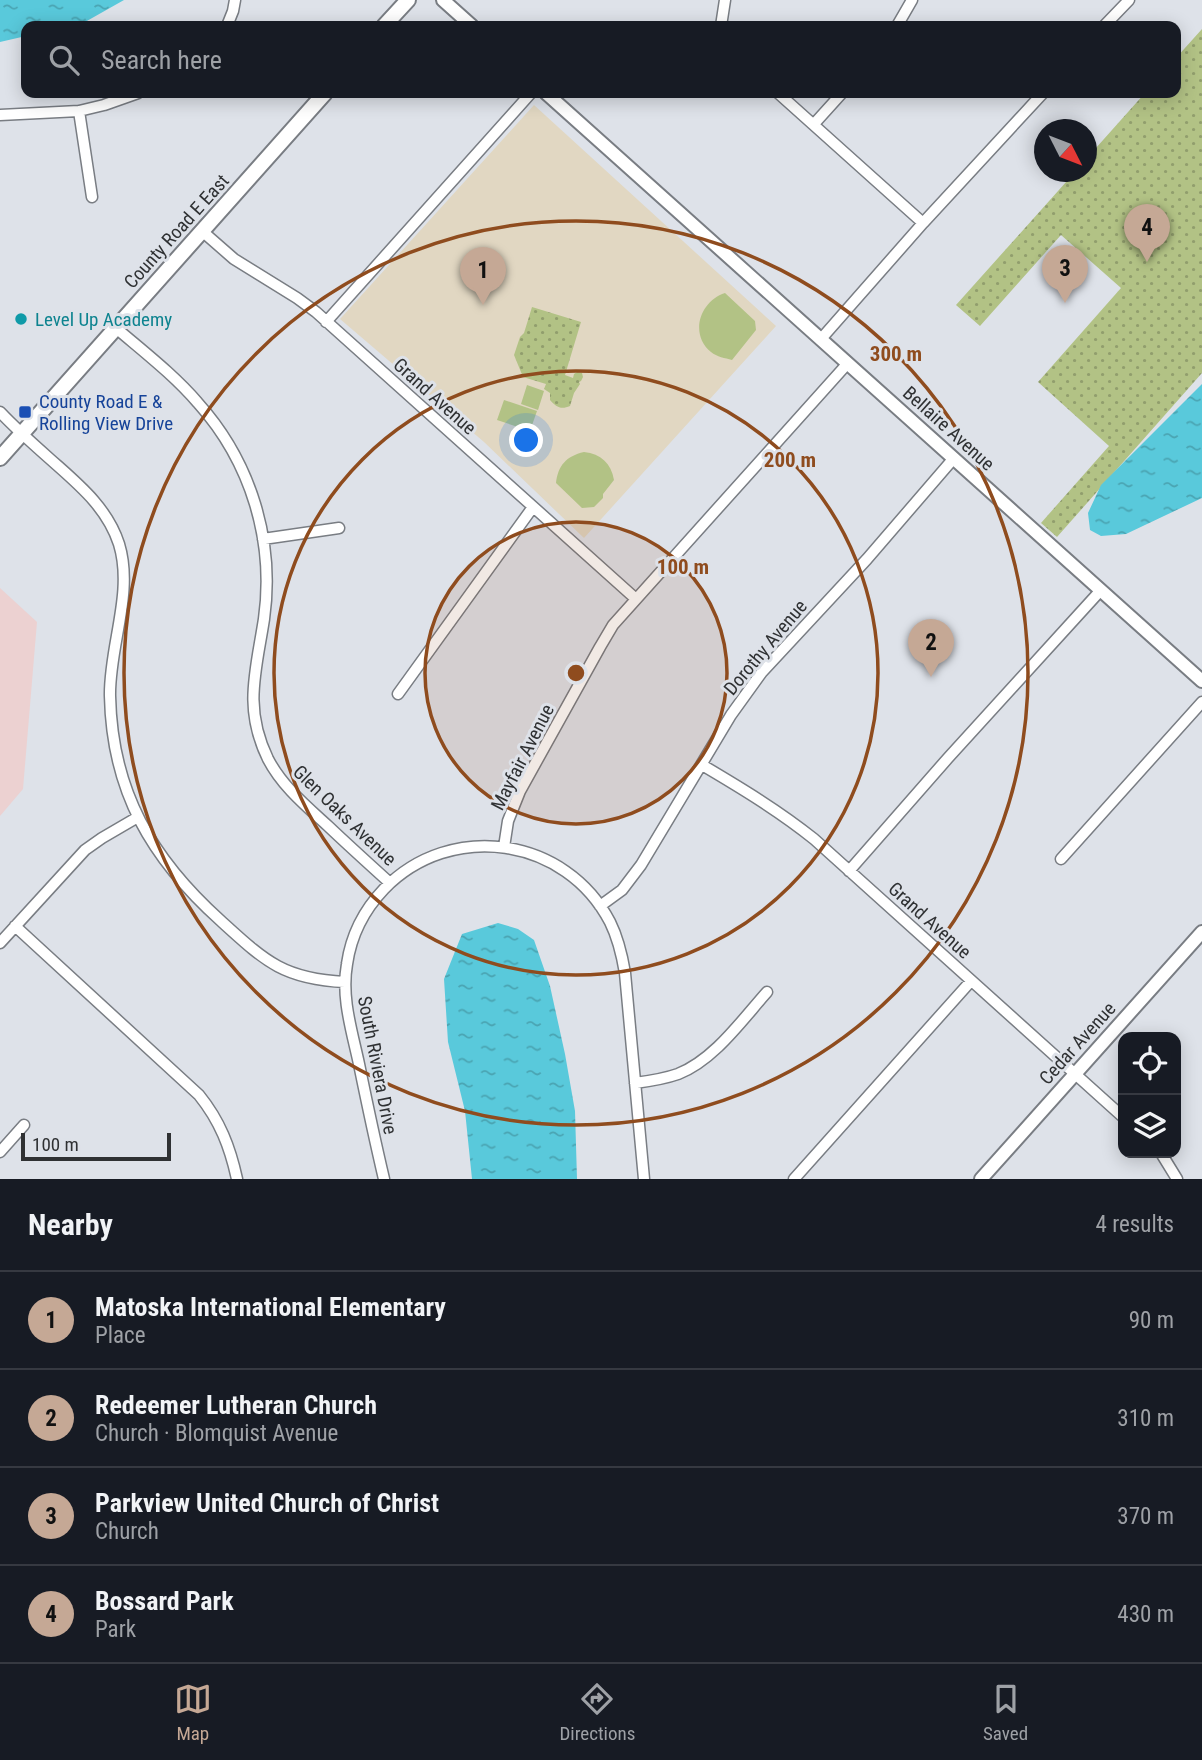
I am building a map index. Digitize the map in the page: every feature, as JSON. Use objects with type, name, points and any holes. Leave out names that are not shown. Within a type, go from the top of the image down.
[{"type":"main road","points":[[389,21],[408,0]]},
{"type":"main road","name":"County Road E East","points":[[0,458],[321,98]]},
{"type":"street","points":[[229,21],[235,0]]},
{"type":"street","points":[[443,0],[466,21]]},
{"type":"street","points":[[722,21],[725,0]]},
{"type":"street","points":[[900,21],[912,0]]},
{"type":"street","points":[[1109,21],[1129,0]]},
{"type":"street","points":[[0,115],[79,111],[124,98]]},
{"type":"street","points":[[326,322],[527,98]]},
{"type":"street","name":"Bellaire Avenue","points":[[552,98],[1202,681]]},
{"type":"street","points":[[784,98],[923,223]]},
{"type":"street","points":[[814,124],[837,98]]},
{"type":"street","points":[[821,339],[1038,98]]},
{"type":"street","points":[[79,111],[92,197]]},
{"type":"street","name":"Grand Avenue","points":[[202,231],[234,259],[297,298],[326,322],[636,599]]},
{"type":"street","name":"Glen Oaks Avenue","points":[[116,328],[198,402],[215,423],[241,467],[258,514],[266,566],[264,617],[253,692],[255,721],[260,741],[277,775],[290,790],[390,883]]},
{"type":"street","name":"Mayfair Avenue","points":[[504,847],[508,821],[520,791],[613,625],[848,363]]},
{"type":"street","points":[[0,412],[95,501],[119,545],[124,581],[111,669],[111,719],[121,771],[138,817],[151,842],[183,885],[252,949],[281,969],[298,976],[345,982]]},
{"type":"street","name":"Dorothy Avenue","points":[[600,906],[622,890],[632,878],[732,715],[762,672],[867,559],[954,458]]},
{"type":"street","points":[[398,694],[533,507]]},
{"type":"street","points":[[263,539],[339,528]]},
{"type":"street","points":[[849,871],[1101,590]]},
{"type":"street","points":[[1061,859],[1202,702]]},
{"type":"street","name":"Grand Avenue","points":[[702,765],[787,818],[1118,1113]]},
{"type":"street","points":[[0,943],[85,850],[138,817]]},
{"type":"street","name":"South Riviera Drive","points":[[384,1179],[348,1015],[345,982],[351,946],[357,928],[390,883],[417,864],[451,850],[470,846],[521,850],[559,867],[575,878],[600,906],[610,923],[622,957],[644,1179]]},
{"type":"street","points":[[15,926],[199,1095],[220,1125],[228,1142],[237,1179]]},
{"type":"street","name":"Cedar Avenue","points":[[981,1179],[1202,932]]},
{"type":"street","points":[[794,1179],[971,981]]},
{"type":"street","points":[[635,1083],[664,1079],[694,1066],[718,1047],[767,992]]},
{"type":"street","points":[[0,1152],[24,1125]]},
{"type":"street","points":[[1164,1158],[1177,1179]]},
{"type":"shaded area","points":[[534,105],[776,326],[584,538],[484,442],[340,319]]},
{"type":"shaded area","points":[[0,588],[37,622],[23,789],[0,816]]},
{"type":"green space","points":[[1202,29],[1202,373],[1057,537],[1041,523],[1109,446],[1038,382],[1121,288],[1061,235],[980,326],[956,305],[1066,182],[1097,182],[1097,147],[1141,98],[1181,98],[1181,52]]},
{"type":"green space","points":[[725,293],[755,321],[756,330],[732,360],[711,352],[704,345],[699,328],[700,319],[709,303]]},
{"type":"green space","points":[[532,307],[581,322],[565,375],[573,378],[577,372],[582,373],[583,377],[570,406],[564,408],[554,404],[550,400],[550,393],[544,389],[546,384],[523,377],[514,355]]},
{"type":"green space","points":[[527,385],[544,391],[538,410],[521,404]]},
{"type":"green space","points":[[504,400],[537,411],[530,431],[497,420]]},
{"type":"green space","points":[[584,452],[604,460],[614,480],[594,507],[582,508],[556,483],[564,463],[572,456]]},
{"type":"water","points":[[0,0],[124,0],[87,21],[21,21],[21,37],[0,42]]},
{"type":"water","points":[[1202,384],[1202,498],[1126,534],[1101,536],[1090,530],[1088,513],[1101,485]]},
{"type":"water","points":[[498,923],[518,929],[534,940],[550,986],[575,1111],[577,1179],[472,1179],[465,1111],[448,1042],[444,979],[462,934]]},
{"type":"place","name":"Bossard Park","points":[[1147,262]]},
{"type":"place","name":"Parkview United Church of Christ","points":[[1065,303]]},
{"type":"place","name":"Matoska International Elementary","points":[[483,305]]},
{"type":"place","name":"Level Up Academy","points":[[21,319]]},
{"type":"place","name":"County Road E & Rolling View Drive","points":[[25,412]]},
{"type":"place","name":"Redeemer Lutheran Church","points":[[931,677]]}]
